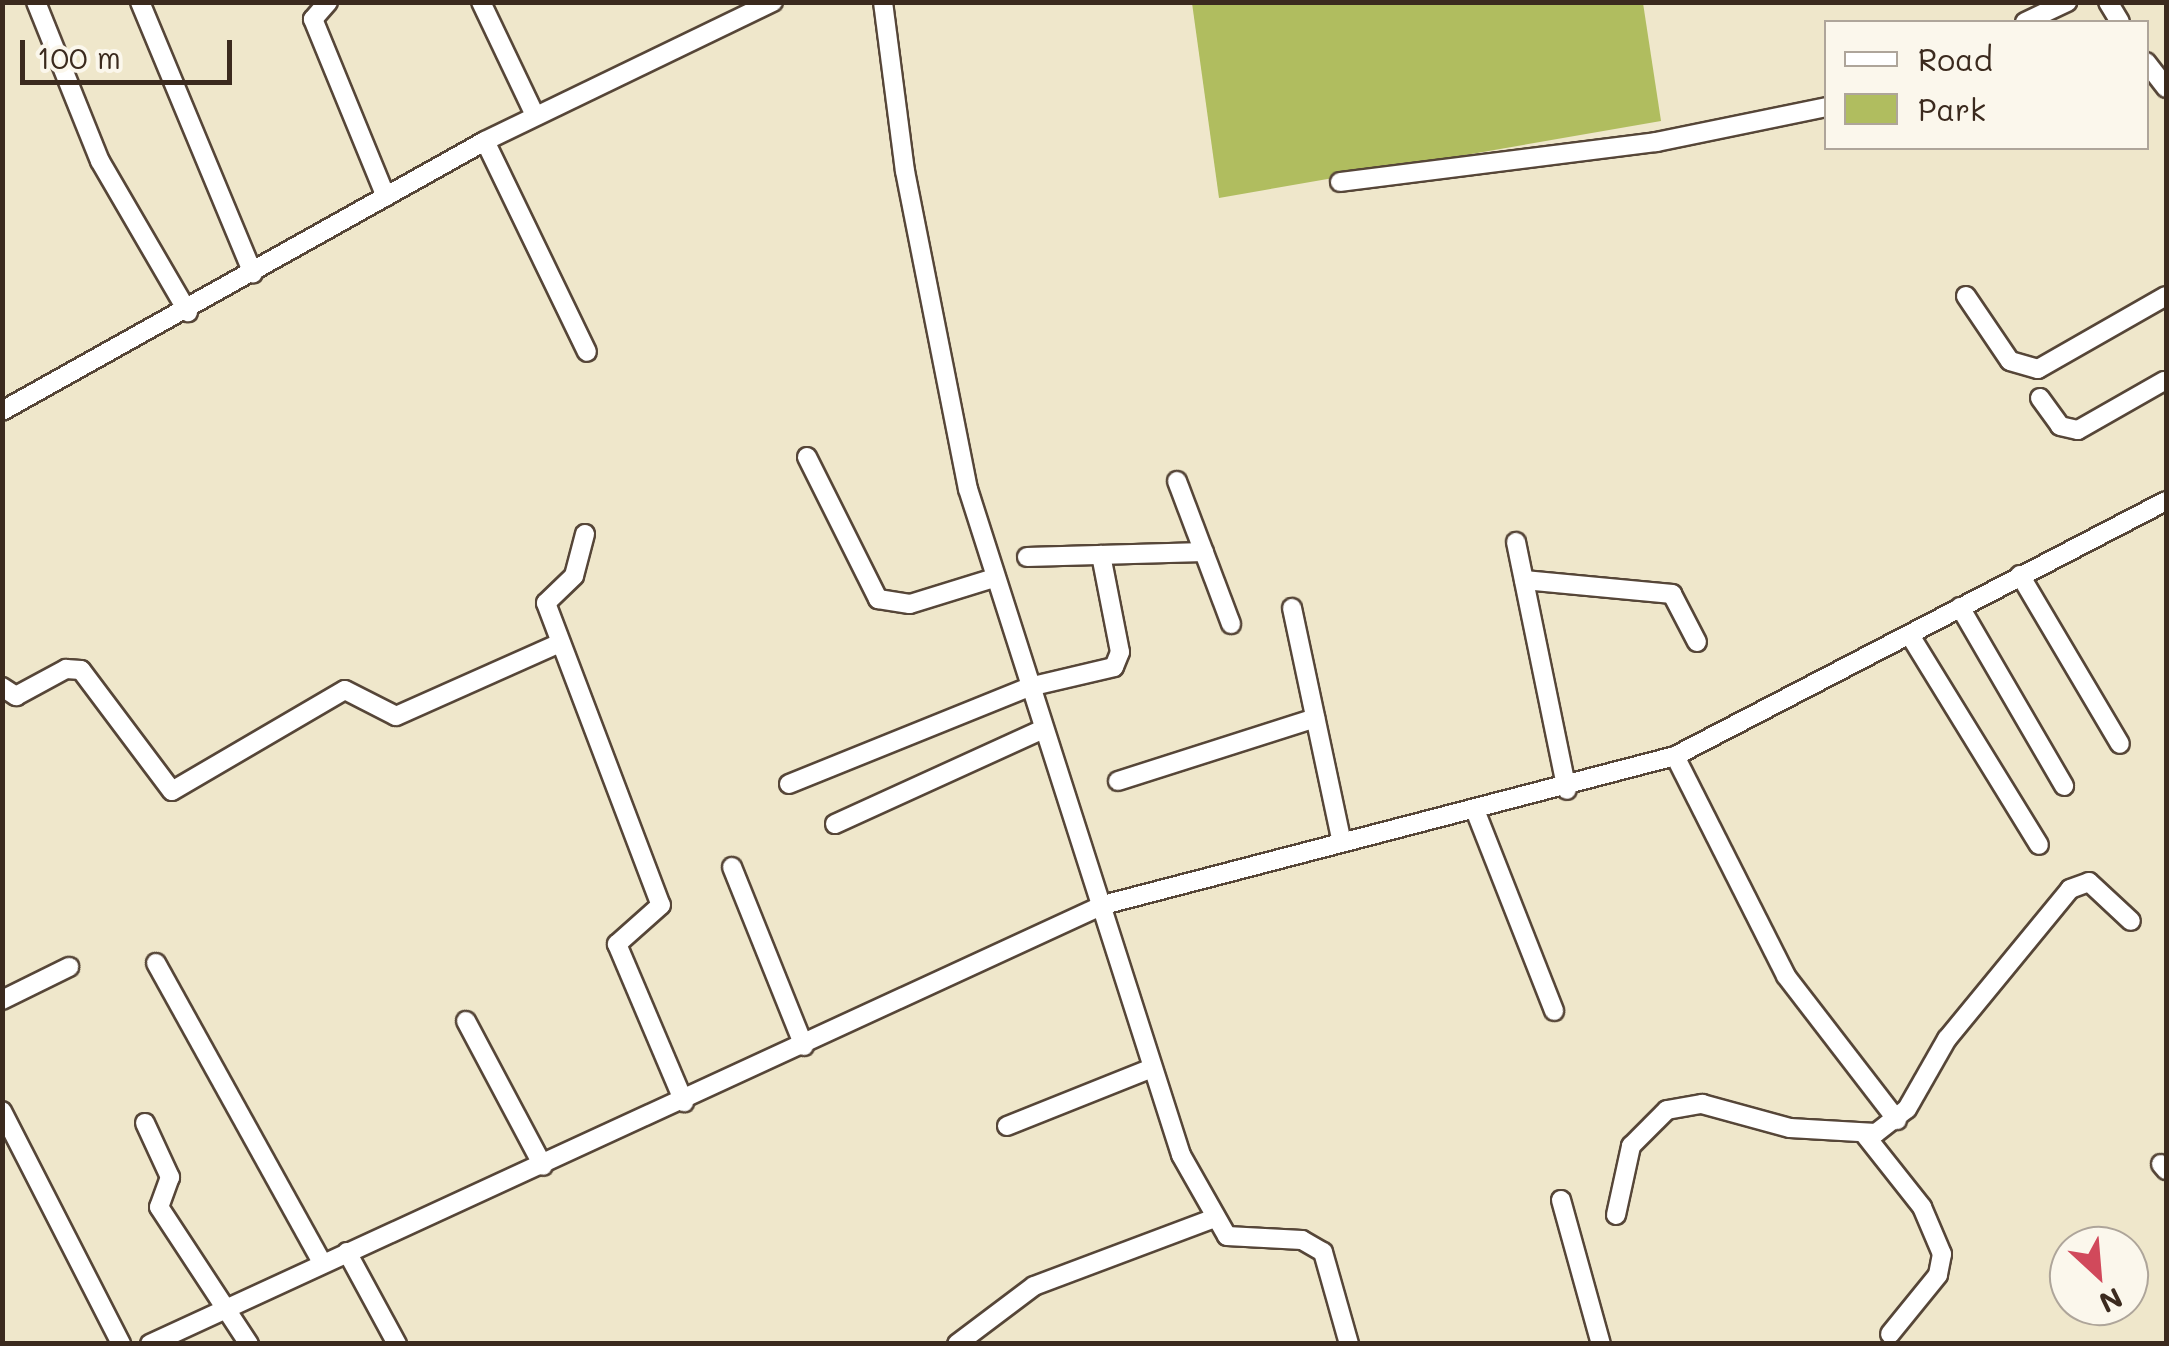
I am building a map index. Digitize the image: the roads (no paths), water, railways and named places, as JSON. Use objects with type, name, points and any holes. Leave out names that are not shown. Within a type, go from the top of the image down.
[{"type":"street","points":[[36,2],[100,161],[188,312]]},
{"type":"street","points":[[140,2],[253,274]]},
{"type":"street","points":[[328,2],[313,19],[386,197]]},
{"type":"street","points":[[481,2],[535,115]]},
{"type":"street","points":[[2,411],[188,312],[484,140],[773,2]]},
{"type":"street","points":[[884,2],[938,351],[994,578],[1152,1068],[1210,1220],[1239,1239],[1315,1245],[1333,1274],[1349,1344]]},
{"type":"street","points":[[2030,20],[2067,2]]},
{"type":"street","points":[[2149,66],[2166,88]]},
{"type":"street","points":[[1340,182],[1656,142],[1824,107]]},
{"type":"street","points":[[484,140],[587,352]]},
{"type":"street","points":[[1966,296],[2005,356],[2038,369],[2166,296]]},
{"type":"street","points":[[2040,398],[2060,426],[2078,430],[2166,382]]},
{"type":"street","points":[[807,456],[878,600],[910,604],[994,578]]},
{"type":"street","points":[[1177,482],[1231,624]]},
{"type":"street","points":[[150,1344],[322,1262],[684,1102],[1102,905],[1341,838],[1567,790],[1675,756],[2166,502]]},
{"type":"street","points":[[584,534],[574,576],[546,600],[661,905],[617,944],[684,1102]]},
{"type":"street","points":[[1516,542],[1567,790]]},
{"type":"street","points":[[1027,557],[1204,552]]},
{"type":"street","points":[[789,784],[1029,686],[1119,662],[1101,555]]},
{"type":"street","points":[[2020,575],[2120,744]]},
{"type":"street","points":[[1524,580],[1672,594],[1697,642]]},
{"type":"street","points":[[1960,607],[2064,786]]},
{"type":"street","points":[[1292,608],[1341,838]]},
{"type":"street","points":[[1911,637],[2039,845]]},
{"type":"street","points":[[2,687],[16,696],[66,669],[81,670],[172,792],[344,690],[396,716],[560,644]]},
{"type":"street","points":[[1118,781],[1316,718]]},
{"type":"street","points":[[835,824],[1043,729]]},
{"type":"street","points":[[1675,756],[1786,976],[1896,1120]]},
{"type":"street","points":[[1475,810],[1554,1011]]},
{"type":"street","points":[[732,867],[804,1046]]},
{"type":"street","points":[[1616,1214],[1630,1146],[1677,1106],[1865,1135],[1896,1120],[1947,1039],[2070,889],[2096,886],[2130,921]]},
{"type":"street","points":[[156,963],[322,1262]]},
{"type":"street","points":[[2,1000],[69,967]]},
{"type":"street","points":[[466,1021],[543,1166]]},
{"type":"street","points":[[1007,1126],[1152,1068]]},
{"type":"street","points":[[2,1111],[121,1344]]},
{"type":"street","points":[[144,1123],[170,1177],[159,1206],[228,1306],[249,1344]]},
{"type":"street","points":[[1865,1135],[1922,1206],[1942,1254],[1938,1276],[1890,1334]]},
{"type":"street","points":[[1561,1200],[1601,1344]]},
{"type":"street","points":[[958,1344],[1034,1286],[1210,1220]]},
{"type":"street","points":[[347,1252],[397,1344]]}]
